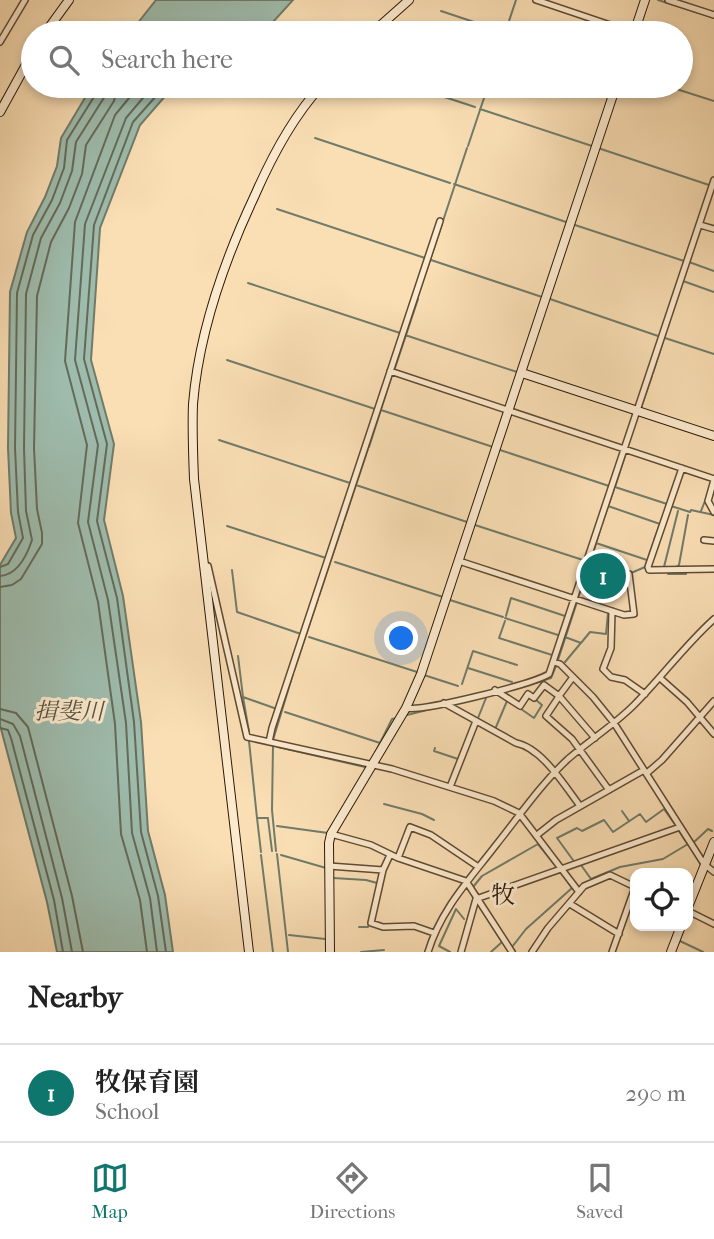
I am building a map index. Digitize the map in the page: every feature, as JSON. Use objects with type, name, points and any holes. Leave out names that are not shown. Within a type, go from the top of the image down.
[{"type":"street","points":[[0,42],[25,0]]},
{"type":"street","points":[[54,21],[69,0]]},
{"type":"street","points":[[385,21],[409,0]]},
{"type":"street","points":[[536,0],[598,21]]},
{"type":"street","points":[[638,21],[645,0]]},
{"type":"street","points":[[668,0],[714,15]]},
{"type":"street","points":[[0,112],[21,74]]},
{"type":"street","points":[[250,952],[194,479],[192,432],[196,384],[209,314],[244,219],[268,165],[290,126],[312,98]]},
{"type":"street","points":[[330,952],[331,834],[406,708],[430,649],[612,98]]},
{"type":"street","points":[[406,708],[444,703],[549,674],[714,182]]},
{"type":"street","points":[[269,743],[440,222]]},
{"type":"street","points":[[699,225],[714,229]]},
{"type":"street","points":[[390,372],[714,479],[708,501],[714,512]]},
{"type":"street","points":[[522,373],[714,436]]},
{"type":"street","points":[[682,468],[648,567],[649,570],[714,569]]},
{"type":"street","points":[[704,540],[714,541]]},
{"type":"street","points":[[203,558],[206,561],[247,737],[392,769],[494,801],[519,813],[579,892]]},
{"type":"street","points":[[459,561],[624,615],[634,614],[629,574]]},
{"type":"street","points":[[612,611],[611,648],[603,669],[611,677],[625,680],[645,694]]},
{"type":"street","points":[[428,952],[434,933],[466,881],[519,813],[555,772],[645,694],[714,619]]},
{"type":"street","points":[[554,662],[560,664],[593,697],[614,723],[704,864],[714,872]]},
{"type":"street","points":[[573,677],[546,716],[581,749],[609,790]]},
{"type":"street","points":[[660,678],[701,717],[714,734]]},
{"type":"street","points":[[495,690],[520,706],[528,694],[534,698],[544,685],[578,716],[595,738]]},
{"type":"street","points":[[537,835],[580,806],[646,772],[662,760],[714,701]]},
{"type":"street","points":[[444,703],[516,743],[527,745],[555,772],[580,806]]},
{"type":"street","points":[[450,787],[476,721]]},
{"type":"street","points":[[398,858],[410,827],[431,835],[477,866]]},
{"type":"street","points":[[476,899],[680,827]]},
{"type":"street","points":[[331,834],[371,845],[390,855],[466,881],[512,952]]},
{"type":"street","points":[[693,895],[714,842]]},
{"type":"street","points":[[390,855],[383,870],[371,923],[383,927],[414,926],[434,933]]},
{"type":"street","points":[[329,866],[383,870]]},
{"type":"street","points":[[532,952],[548,928],[579,892],[591,882],[610,875],[635,887],[612,952]]},
{"type":"street","points":[[461,952],[476,899]]},
{"type":"street","points":[[570,904],[619,934]]},
{"type":"street","points":[[693,912],[714,924]]},
{"type":"street","points":[[671,952],[679,931]]},
{"type":"water","points":[[156,0],[293,0],[274,21],[139,21]]},
{"type":"water","name":"揖斐川","points":[[85,98],[164,98],[140,125],[100,228],[91,360],[114,444],[104,520],[123,596],[141,722],[148,831],[165,895],[173,952],[57,952],[47,902],[0,725],[0,565],[16,538],[11,513],[8,448],[10,292],[27,232],[57,166],[61,138]]},
{"type":"waterway","points":[[509,21],[516,0]]},
{"type":"waterway","points":[[658,0],[714,18]]},
{"type":"waterway","points":[[441,11],[471,21]]},
{"type":"waterway","points":[[693,94],[714,101]]},
{"type":"waterway","points":[[448,98],[475,107]]},
{"type":"waterway","points":[[468,146],[484,98]]},
{"type":"waterway","points":[[480,109],[592,146]]},
{"type":"waterway","points":[[315,138],[450,183]]},
{"type":"waterway","points":[[443,221],[467,148]]},
{"type":"waterway","points":[[598,148],[709,185]]},
{"type":"waterway","points":[[454,184],[566,222]]},
{"type":"waterway","points":[[277,209],[425,258]]},
{"type":"waterway","points":[[418,296],[442,224]]},
{"type":"waterway","points":[[575,225],[684,261]]},
{"type":"waterway","points":[[431,260],[542,297]]},
{"type":"waterway","points":[[689,262],[714,271]]},
{"type":"waterway","points":[[683,281],[714,292]]},
{"type":"waterway","points":[[248,283],[400,333]]},
{"type":"waterway","points":[[394,371],[418,299]]},
{"type":"waterway","points":[[550,299],[658,336]]},
{"type":"waterway","points":[[653,373],[666,332]]},
{"type":"waterway","points":[[405,335],[517,372]]},
{"type":"waterway","points":[[665,338],[714,354]]},
{"type":"waterway","points":[[227,360],[375,409]]},
{"type":"waterway","points":[[369,447],[392,375]]},
{"type":"waterway","points":[[641,408],[652,376]]},
{"type":"waterway","points":[[381,410],[493,447]]},
{"type":"waterway","points":[[219,440],[350,483]]},
{"type":"waterway","points":[[344,521],[368,449]]},
{"type":"waterway","points":[[500,450],[609,486]]},
{"type":"waterway","points":[[615,487],[626,453]]},
{"type":"waterway","points":[[356,485],[467,522]]},
{"type":"waterway","points":[[615,487],[667,504]]},
{"type":"waterway","points":[[602,524],[614,489]]},
{"type":"waterway","points":[[701,511],[705,501]]},
{"type":"waterway","points":[[608,506],[660,524],[654,540]]},
{"type":"waterway","points":[[671,506],[714,515]]},
{"type":"waterway","points":[[664,567],[678,511]]},
{"type":"waterway","points":[[676,567],[679,565],[688,515]]},
{"type":"waterway","points":[[319,596],[343,524]]},
{"type":"waterway","points":[[475,525],[583,560]]},
{"type":"waterway","points":[[227,526],[326,558]]},
{"type":"waterway","points":[[591,560],[601,527]]},
{"type":"waterway","points":[[596,543],[647,560]]},
{"type":"waterway","points":[[631,573],[645,567],[653,544]]},
{"type":"waterway","points":[[335,562],[443,597]]},
{"type":"waterway","points":[[590,563],[627,575]]},
{"type":"waterway","points":[[651,567],[667,567]]},
{"type":"waterway","points":[[578,598],[588,569]]},
{"type":"waterway","points":[[232,570],[237,612],[301,634]]},
{"type":"waterway","points":[[668,572],[686,572]]},
{"type":"waterway","points":[[506,616],[511,598],[565,616]]},
{"type":"waterway","points":[[294,671],[318,599]]},
{"type":"waterway","points":[[450,600],[503,617]]},
{"type":"waterway","points":[[558,660],[577,602]]},
{"type":"waterway","points":[[565,637],[581,643],[590,632],[606,634],[608,613]]},
{"type":"waterway","points":[[505,618],[558,635]]},
{"type":"waterway","points":[[505,621],[499,638],[552,655]]},
{"type":"waterway","points":[[309,637],[417,672]]},
{"type":"waterway","points":[[565,662],[580,644]]},
{"type":"waterway","points":[[462,684],[473,651],[517,665]]},
{"type":"waterway","points":[[238,656],[243,697]]},
{"type":"waterway","points":[[535,683],[551,678],[556,666]]},
{"type":"waterway","points":[[468,668],[512,682]]},
{"type":"waterway","points":[[273,740],[293,674]]},
{"type":"waterway","points":[[424,675],[458,686]]},
{"type":"waterway","points":[[249,732],[243,697],[277,709]]},
{"type":"waterway","points":[[478,718],[486,698]]},
{"type":"waterway","points":[[521,709],[534,718],[542,705],[536,700]]},
{"type":"waterway","points":[[496,727],[507,701]]},
{"type":"waterway","points":[[407,715],[439,707]]},
{"type":"waterway","points":[[285,712],[380,743]]},
{"type":"waterway","points":[[375,753],[392,719],[397,718]]},
{"type":"waterway","points":[[249,741],[257,818],[268,818]]},
{"type":"waterway","points":[[273,745],[272,810],[276,851]]},
{"type":"waterway","points":[[278,747],[365,767]]},
{"type":"waterway","points":[[435,748],[434,751],[458,759]]},
{"type":"waterway","points":[[384,804],[434,820]]},
{"type":"waterway","points":[[573,860],[557,838],[577,828],[582,831],[604,820],[613,832],[640,814],[646,822],[664,809],[674,823]]},
{"type":"waterway","points":[[622,811],[629,821]]},
{"type":"waterway","points":[[257,818],[261,852]]},
{"type":"waterway","points":[[268,819],[272,851]]},
{"type":"waterway","points":[[277,826],[328,833]]},
{"type":"waterway","points":[[693,843],[708,829],[712,831]]},
{"type":"waterway","points":[[679,831],[689,846]]},
{"type":"waterway","points":[[477,893],[473,887],[482,876],[538,844],[555,865]]},
{"type":"waterway","points":[[581,865],[591,879],[620,867],[663,859],[688,844]]},
{"type":"waterway","points":[[277,854],[288,952]]},
{"type":"waterway","points":[[261,855],[273,952]]},
{"type":"waterway","points":[[281,855],[326,868]]},
{"type":"waterway","points":[[512,947],[526,929],[572,888],[562,874]]},
{"type":"waterway","points":[[333,878],[377,883]]},
{"type":"waterway","points":[[464,932],[473,900]]},
{"type":"waterway","points":[[478,904],[502,942],[491,952]]},
{"type":"waterway","points":[[450,952],[439,946],[456,909],[464,919]]},
{"type":"waterway","points":[[359,927],[368,927],[369,923]]},
{"type":"waterway","points":[[289,935],[325,939]]},
{"type":"waterway","points":[[680,941],[703,952]]},
{"type":"waterway","points":[[361,952],[384,950]]},
{"type":"place","name":"牧保育園","points":[[603,576]]},
{"type":"district","name":"牧","points":[[503,895]]}]
